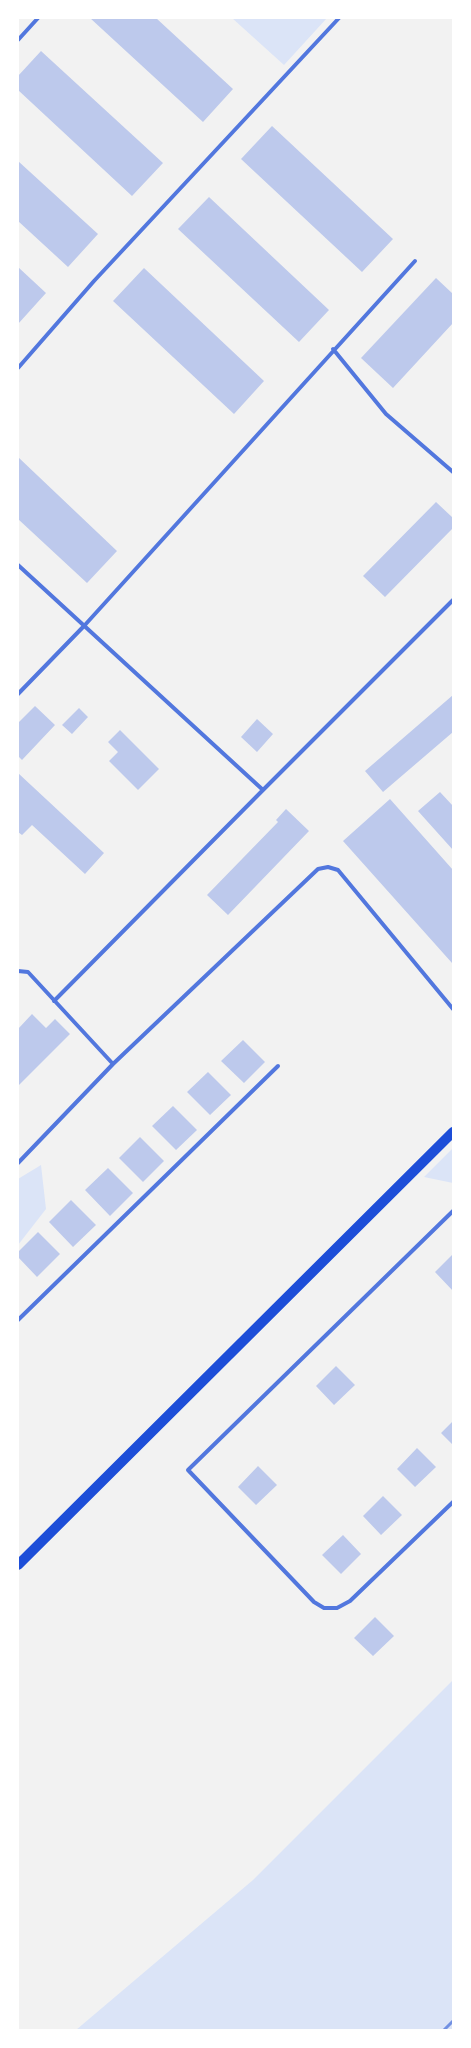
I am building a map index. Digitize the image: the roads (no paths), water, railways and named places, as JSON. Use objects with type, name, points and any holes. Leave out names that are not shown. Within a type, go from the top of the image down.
[{"type":"main road","points":[[18,1565],[453,1132]]},
{"type":"street","points":[[18,40],[38,18]]},
{"type":"street","points":[[18,368],[94,281],[339,18]]},
{"type":"street","points":[[18,694],[84,626],[333,349],[415,261]]},
{"type":"street","points":[[333,349],[386,414],[453,472]]},
{"type":"street","points":[[18,565],[264,790]]},
{"type":"street","points":[[54,1001],[453,600]]},
{"type":"street","points":[[18,1163],[113,1064],[318,869],[328,867],[338,870],[453,1010]]},
{"type":"street","points":[[18,971],[28,972],[113,1064]]},
{"type":"street","points":[[18,1320],[278,1066]]},
{"type":"street","points":[[453,1211],[188,1470],[314,1602],[324,1608],[337,1608],[350,1601],[453,1502]]},
{"type":"railway","points":[[444,2030],[453,2021]]}]
